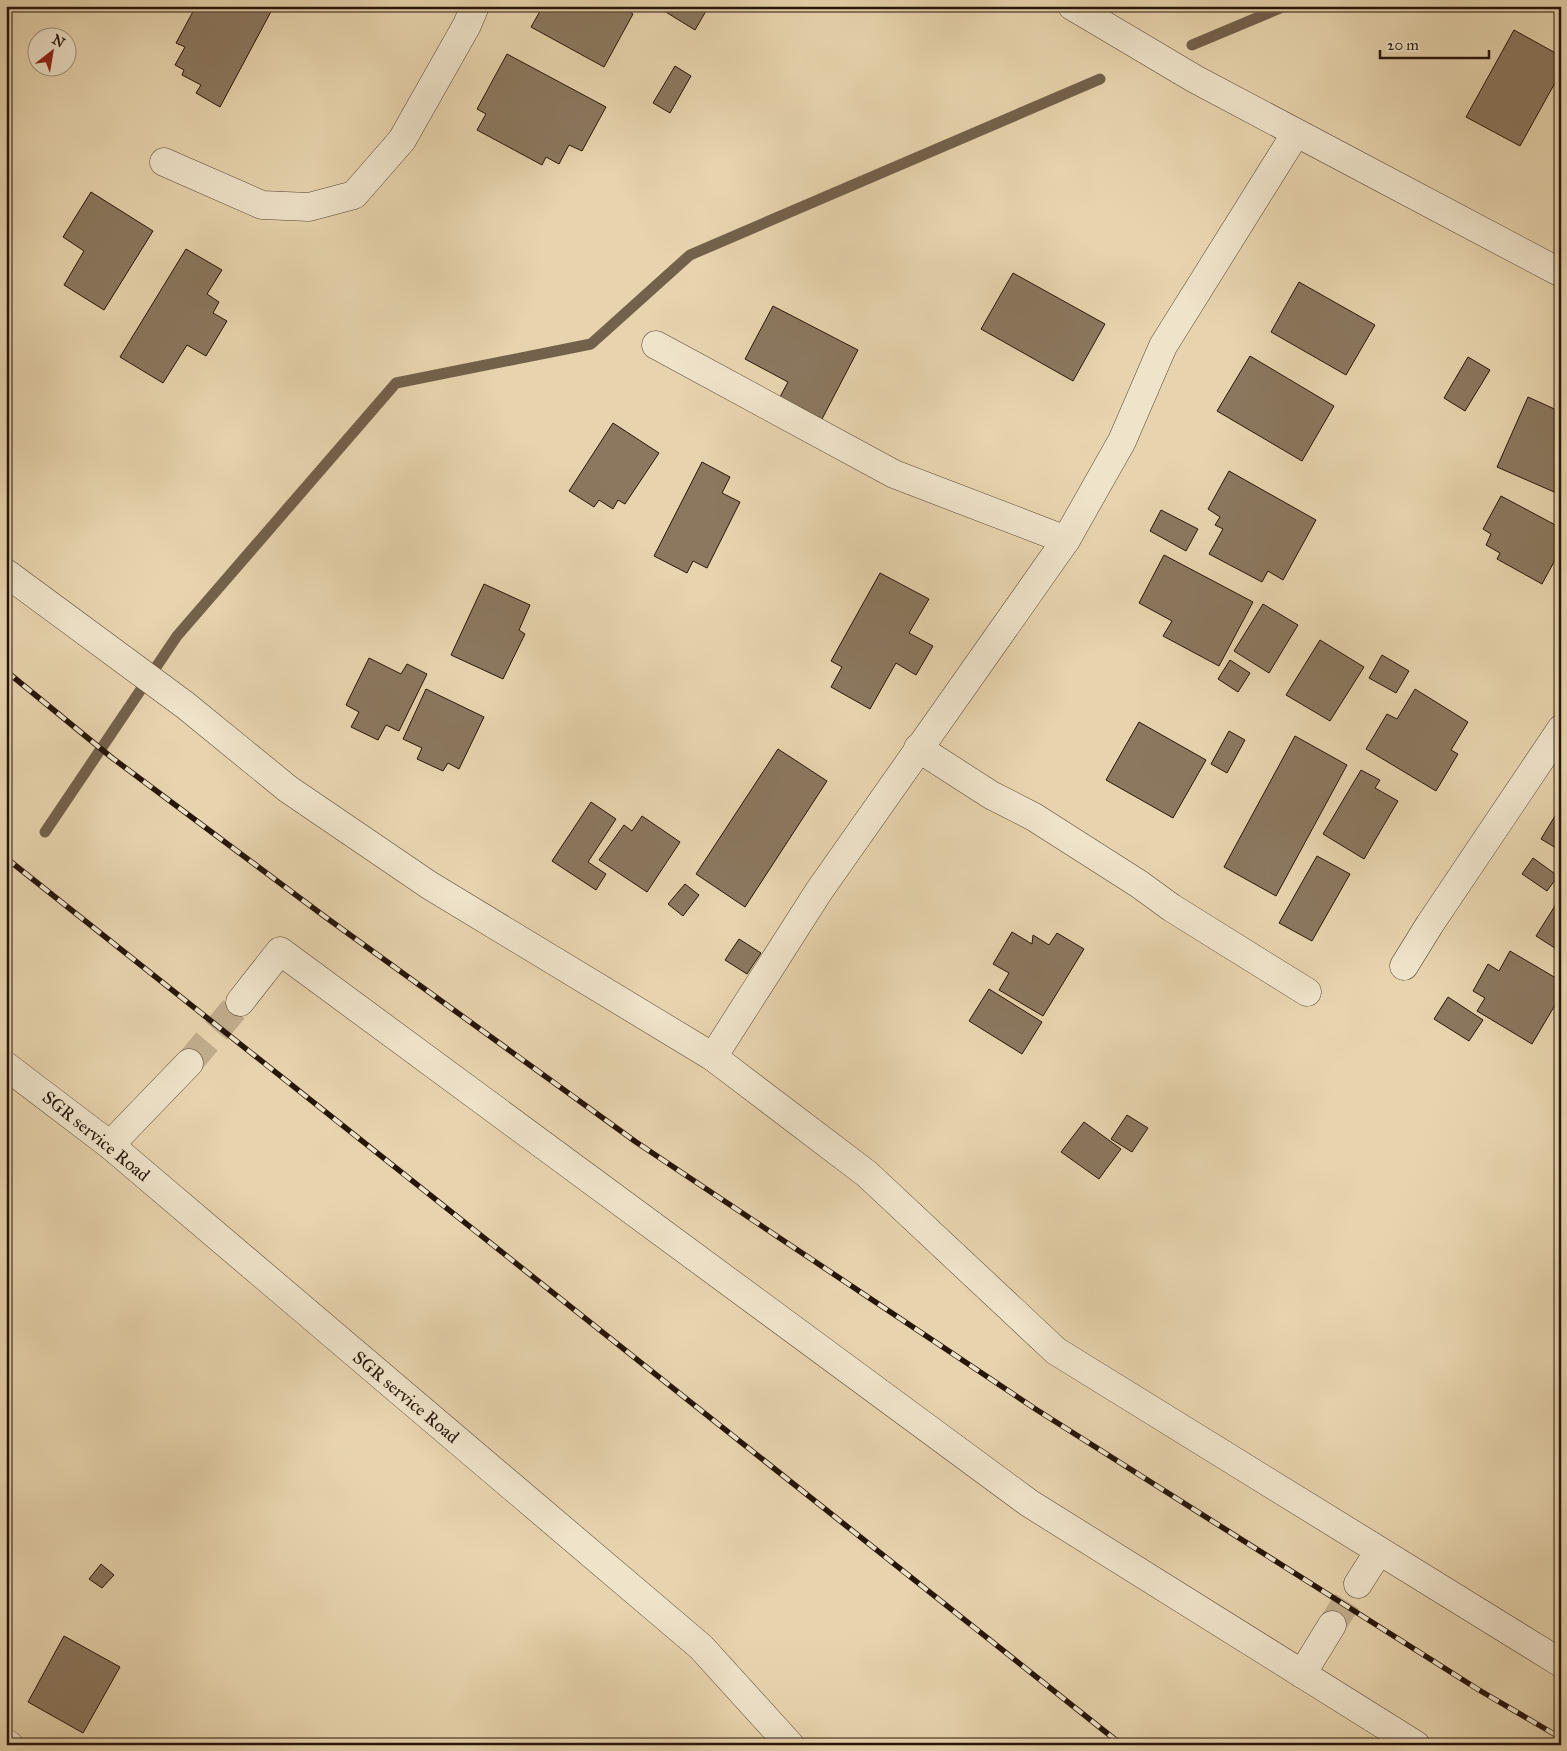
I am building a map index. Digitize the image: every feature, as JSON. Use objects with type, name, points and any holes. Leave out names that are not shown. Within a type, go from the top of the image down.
[{"type":"street","points":[[164,162],[262,205],[309,207],[354,195],[402,140],[467,25],[474,6]]},
{"type":"street","points":[[1072,6],[1195,79],[1561,273]]},
{"type":"street","points":[[712,1057],[819,891],[1066,540],[1122,441],[1163,346],[1296,133]]},
{"type":"street","points":[[656,345],[894,474],[1066,540]]},
{"type":"street","points":[[6,573],[178,700],[288,789],[429,885],[712,1057],[866,1174],[1056,1351],[1561,1662]]},
{"type":"street","points":[[1404,966],[1430,924],[1561,729]]},
{"type":"street","points":[[918,748],[991,795],[1034,817],[1139,884],[1172,908],[1307,992]]},
{"type":"street","points":[[240,1002],[280,951],[1029,1503],[1416,1745]]},
{"type":"street","points":[[110,1145],[189,1063]]},
{"type":"street","name":"SGR service Road","points":[[6,1066],[110,1145],[701,1647],[790,1745]]},
{"type":"street","points":[[1358,1584],[1379,1551]]},
{"type":"street","points":[[1302,1674],[1332,1625]]},
{"type":"building","points":[[196,6],[274,6],[220,107],[196,93],[201,85],[182,75],[184,70],[175,65],[185,47],[176,43]]},
{"type":"building","points":[[543,6],[619,6],[633,14],[604,67],[531,27]]},
{"type":"building","points":[[656,6],[709,6],[695,30]]},
{"type":"building","points":[[1514,30],[1561,56],[1561,72],[1520,146],[1466,117]]},
{"type":"building","points":[[507,54],[606,107],[582,151],[569,145],[559,164],[546,157],[542,165],[477,130],[486,114],[477,109]]},
{"type":"building","points":[[675,66],[691,76],[670,113],[653,103]]},
{"type":"building","points":[[91,192],[153,231],[104,310],[64,285],[84,251],[63,237]]},
{"type":"building","points":[[186,249],[222,270],[207,294],[219,302],[213,313],[227,321],[206,356],[187,345],[163,383],[120,357]]},
{"type":"building","points":[[1013,273],[1105,324],[1073,381],[981,329]]},
{"type":"building","points":[[1299,282],[1375,325],[1346,375],[1271,332]]},
{"type":"building","points":[[773,306],[858,350],[822,419],[780,397],[788,382],[745,359]]},
{"type":"building","points":[[1250,356],[1334,406],[1302,461],[1217,411]]},
{"type":"building","points":[[1468,357],[1490,370],[1465,411],[1444,398]]},
{"type":"building","points":[[1528,397],[1561,412],[1561,495],[1497,467]]},
{"type":"building","points":[[613,423],[659,453],[625,504],[618,500],[613,509],[599,500],[594,507],[569,491]]},
{"type":"building","points":[[702,462],[730,477],[722,493],[740,502],[707,568],[693,561],[687,573],[654,556]]},
{"type":"building","points":[[1229,471],[1316,520],[1283,580],[1268,571],[1262,582],[1209,554],[1223,529],[1215,525],[1220,517],[1208,509]]},
{"type":"building","points":[[1501,496],[1561,528],[1561,549],[1542,584],[1497,559],[1500,553],[1486,545],[1491,534],[1483,529]]},
{"type":"building","points":[[1161,510],[1198,529],[1186,551],[1150,531]]},
{"type":"building","points":[[1164,555],[1253,602],[1219,666],[1163,636],[1172,621],[1139,603]]},
{"type":"building","points":[[880,573],[929,599],[909,633],[933,646],[916,675],[896,663],[870,709],[831,687],[842,667],[831,661]]},
{"type":"building","points":[[484,584],[530,605],[519,630],[525,634],[503,679],[451,655]]},
{"type":"building","points":[[1263,604],[1298,625],[1269,673],[1234,651]]},
{"type":"building","points":[[1320,640],[1364,667],[1330,721],[1286,695]]},
{"type":"building","points":[[1382,655],[1409,671],[1396,693],[1369,678]]},
{"type":"building","points":[[369,658],[401,674],[407,664],[427,674],[399,731],[386,725],[378,740],[351,727],[359,712],[346,705]]},
{"type":"building","points":[[1230,660],[1250,673],[1238,692],[1218,679]]},
{"type":"building","points":[[426,689],[484,717],[459,769],[448,763],[443,771],[417,759],[422,748],[403,739]]},
{"type":"building","points":[[1415,689],[1468,722],[1451,750],[1458,754],[1436,791],[1366,749],[1387,714],[1397,719]]},
{"type":"building","points":[[1139,722],[1206,760],[1173,818],[1106,780]]},
{"type":"building","points":[[1229,731],[1245,740],[1227,773],[1211,764]]},
{"type":"building","points":[[1295,736],[1347,765],[1276,896],[1224,867]]},
{"type":"building","points":[[778,749],[827,781],[745,907],[696,874]]},
{"type":"building","points":[[1361,770],[1380,780],[1375,788],[1398,801],[1364,859],[1323,834]]},
{"type":"building","points":[[591,802],[616,819],[588,862],[606,874],[596,890],[552,861]]},
{"type":"building","points":[[1561,806],[1561,851],[1541,839]]},
{"type":"building","points":[[642,816],[680,842],[647,892],[599,860],[624,825],[632,831]]},
{"type":"building","points":[[1317,856],[1350,874],[1312,941],[1279,923]]},
{"type":"building","points":[[1533,858],[1558,876],[1547,891],[1522,874]]},
{"type":"building","points":[[685,884],[699,895],[683,916],[668,904]]},
{"type":"building","points":[[1558,901],[1561,902],[1561,952],[1536,936]]},
{"type":"building","points":[[1012,932],[1032,944],[1033,935],[1049,945],[1057,933],[1084,949],[1043,1016],[999,990],[1009,973],[993,964]]},
{"type":"building","points":[[739,939],[761,953],[747,974],[725,960]]},
{"type":"building","points":[[1510,951],[1561,981],[1561,995],[1532,1044],[1477,1011],[1485,998],[1473,991],[1488,964],[1499,971]]},
{"type":"building","points":[[989,989],[1042,1022],[1022,1054],[969,1021]]},
{"type":"building","points":[[1448,997],[1483,1020],[1469,1041],[1434,1019]]},
{"type":"building","points":[[1127,1115],[1148,1128],[1132,1152],[1111,1139]]},
{"type":"building","points":[[1084,1122],[1121,1149],[1099,1179],[1061,1152]]},
{"type":"building","points":[[101,1564],[114,1575],[102,1588],[89,1579]]},
{"type":"building","points":[[64,1636],[120,1667],[83,1733],[28,1702]]},
{"type":"waterway","points":[[1192,45],[1285,6]]},
{"type":"waterway","points":[[45,832],[177,636],[396,383],[591,344],[690,255],[1100,79]]},
{"type":"tunnel","points":[[189,1063],[240,1002]]},
{"type":"tunnel","points":[[1332,1625],[1358,1584]]},
{"type":"railway","points":[[6,671],[111,757],[324,916],[636,1142],[1037,1410],[1479,1690],[1561,1738]]},
{"type":"railway","points":[[6,858],[1122,1745]]}]
